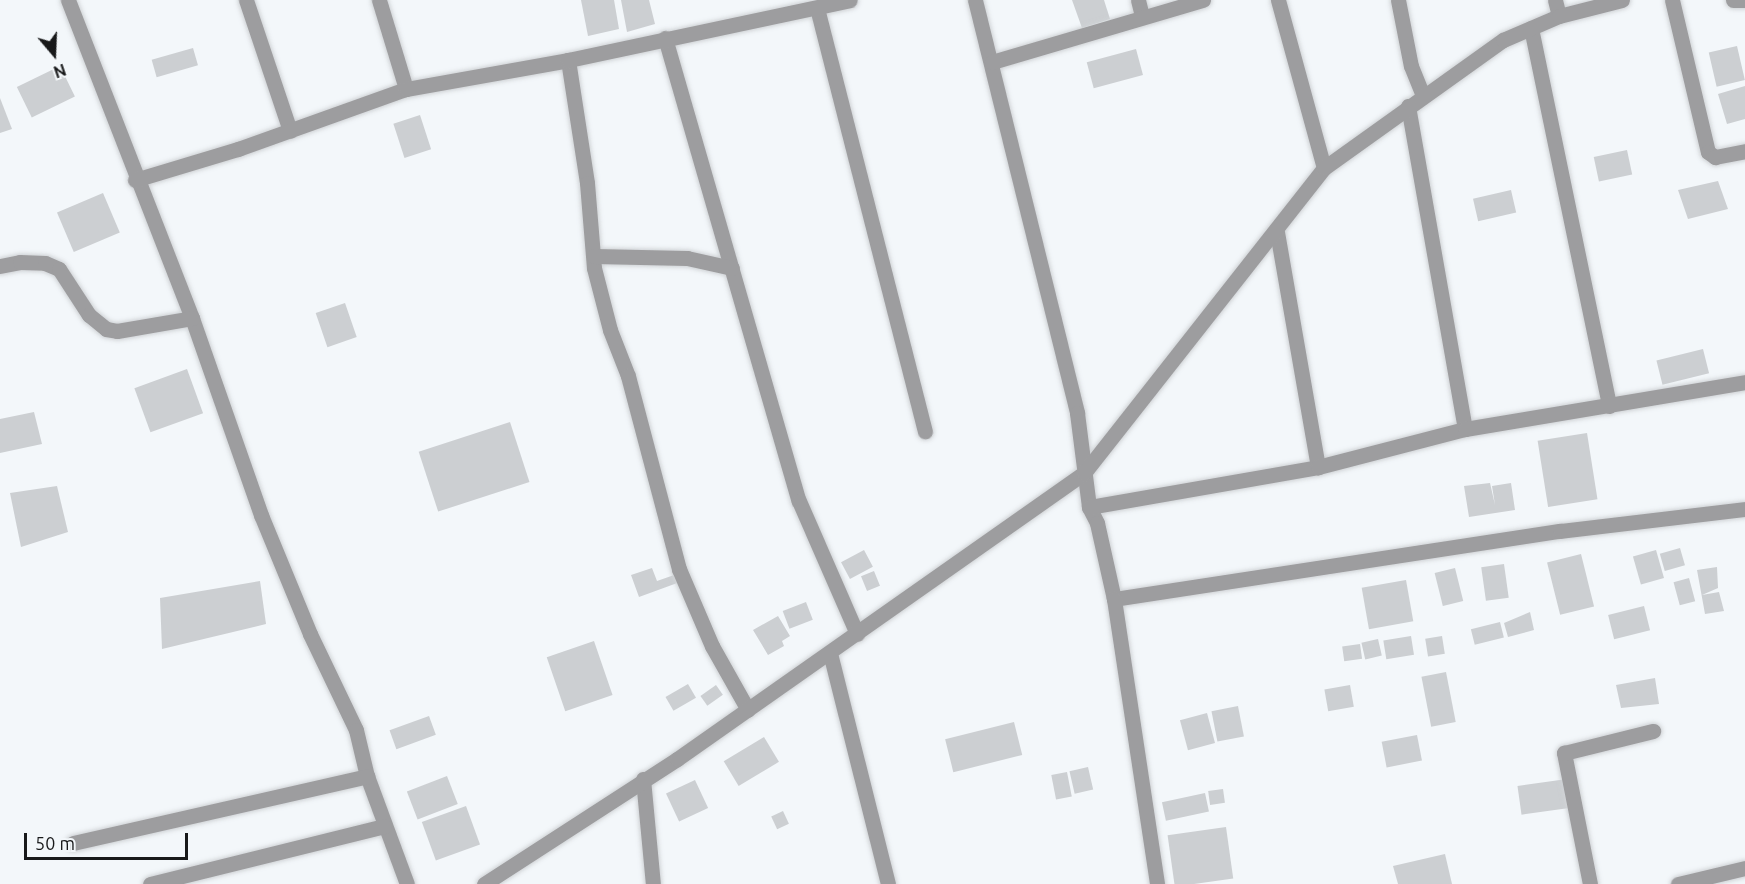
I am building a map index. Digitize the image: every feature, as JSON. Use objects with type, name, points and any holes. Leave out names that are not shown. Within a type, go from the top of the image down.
[{"type":"street","points":[[68,0],[135,180],[192,318],[261,515],[309,634],[356,730],[384,826],[407,884]]},
{"type":"street","points":[[246,0],[290,131]]},
{"type":"street","points":[[378,0],[406,89]]},
{"type":"street","points":[[135,180],[290,131],[406,89],[568,60],[791,6],[817,8],[850,0]]},
{"type":"street","points":[[975,0],[992,62],[1028,226],[1077,413],[1089,507],[1097,523],[1114,599],[1157,884]]},
{"type":"street","points":[[1138,0],[1142,16]]},
{"type":"street","points":[[992,62],[1142,16],[1203,0]]},
{"type":"street","points":[[1278,0],[1324,168]]},
{"type":"street","points":[[1398,0],[1411,66],[1423,94]]},
{"type":"street","points":[[1555,0],[1559,16]]},
{"type":"street","points":[[484,884],[748,710],[1084,473],[1277,232],[1324,168],[1423,94],[1503,40],[1559,16],[1622,0]]},
{"type":"street","points":[[1671,0],[1708,152],[1715,158],[1745,151]]},
{"type":"street","points":[[1733,0],[1745,0]]},
{"type":"street","points":[[817,8],[925,431]]},
{"type":"street","points":[[1531,28],[1610,406]]},
{"type":"street","points":[[666,38],[799,501],[856,634]]},
{"type":"street","points":[[568,60],[599,287],[628,376],[679,569],[712,646],[748,710]]},
{"type":"street","points":[[1408,106],[1465,429]]},
{"type":"street","points":[[1277,232],[1318,467]]},
{"type":"street","points":[[594,256],[687,258],[732,268]]},
{"type":"street","points":[[1,264],[45,263],[59,269],[89,315],[106,329],[117,331],[192,318]]},
{"type":"street","points":[[1089,507],[1318,467],[1465,429],[1745,382]]},
{"type":"street","points":[[1114,599],[1560,531],[1745,509]]},
{"type":"street","points":[[830,653],[888,884]]},
{"type":"street","points":[[1590,884],[1564,753],[1653,731]]},
{"type":"street","points":[[73,843],[368,776]]},
{"type":"street","points":[[643,779],[653,884]]},
{"type":"street","points":[[150,884],[384,826]]},
{"type":"street","points":[[1678,884],[1745,868]]},
{"type":"building","points":[[581,0],[614,0],[619,29],[588,36]]},
{"type":"building","points":[[621,0],[649,0],[655,24],[627,32]]},
{"type":"building","points":[[1072,0],[1104,0],[1110,19],[1082,28]]},
{"type":"building","points":[[1737,46],[1745,80],[1717,87],[1709,53]]},
{"type":"building","points":[[193,48],[198,65],[157,77],[152,60]]},
{"type":"building","points":[[1136,49],[1143,75],[1094,88],[1087,62]]},
{"type":"building","points":[[60,66],[75,97],[32,118],[17,87]]},
{"type":"building","points":[[1745,86],[1745,119],[1727,124],[1718,94]]},
{"type":"building","points":[[0,98],[12,129],[0,133]]},
{"type":"building","points":[[420,115],[431,149],[404,158],[393,124]]},
{"type":"building","points":[[1627,150],[1632,174],[1599,182],[1594,157]]},
{"type":"building","points":[[1718,181],[1728,209],[1688,219],[1678,190]]},
{"type":"building","points":[[1511,190],[1516,212],[1478,221],[1473,199]]},
{"type":"building","points":[[103,193],[120,233],[74,252],[57,213]]},
{"type":"building","points":[[345,303],[357,337],[327,347],[316,313]]},
{"type":"building","points":[[1703,349],[1709,373],[1662,385],[1656,361]]},
{"type":"building","points":[[187,369],[203,413],[150,432],[134,388]]},
{"type":"building","points":[[34,412],[42,444],[0,453],[0,419]]},
{"type":"building","points":[[510,422],[529,482],[438,512],[419,452]]},
{"type":"building","points":[[1587,433],[1597,499],[1548,507],[1538,441]]},
{"type":"building","points":[[1490,483],[1495,505],[1492,486],[1511,483],[1515,510],[1469,517],[1464,486]]},
{"type":"building","points":[[57,486],[68,532],[21,547],[10,493]]},
{"type":"building","points":[[1680,548],[1685,565],[1665,571],[1660,554]]},
{"type":"building","points":[[864,550],[873,567],[850,579],[841,562]]},
{"type":"building","points":[[1656,550],[1664,578],[1641,584],[1633,557]]},
{"type":"building","points":[[1581,554],[1594,606],[1560,615],[1547,562]]},
{"type":"building","points":[[1504,564],[1509,598],[1486,601],[1481,567]]},
{"type":"building","points":[[1717,567],[1718,588],[1702,595],[1719,592],[1724,611],[1705,614],[1697,570]]},
{"type":"building","points":[[652,568],[657,581],[677,574],[680,582],[639,597],[631,575]]},
{"type":"building","points":[[1455,568],[1463,601],[1443,606],[1435,573]]},
{"type":"building","points":[[874,571],[880,586],[867,591],[861,576]]},
{"type":"building","points":[[1689,578],[1695,601],[1680,605],[1674,582]]},
{"type":"building","points":[[1406,580],[1413,621],[1369,629],[1362,588]]},
{"type":"building","points":[[260,581],[266,624],[162,649],[160,598]]},
{"type":"building","points":[[806,602],[813,620],[789,629],[783,611]]},
{"type":"building","points":[[1644,606],[1650,630],[1614,639],[1608,615]]},
{"type":"building","points":[[1530,612],[1534,630],[1508,637],[1504,623]]},
{"type":"building","points":[[778,616],[790,636],[782,641],[784,646],[768,655],[753,630]]},
{"type":"building","points":[[1500,622],[1504,638],[1475,645],[1471,629]]},
{"type":"building","points":[[1411,636],[1414,655],[1386,659],[1383,640]]},
{"type":"building","points":[[1442,636],[1445,654],[1428,656],[1425,639]]},
{"type":"building","points":[[1378,639],[1382,656],[1365,659],[1361,643]]},
{"type":"building","points":[[594,641],[613,695],[565,711],[547,657]]},
{"type":"building","points":[[1360,644],[1362,659],[1344,661],[1342,647]]},
{"type":"building","points":[[1446,672],[1456,722],[1431,727],[1421,677]]},
{"type":"building","points":[[1655,678],[1659,704],[1621,708],[1616,685]]},
{"type":"building","points":[[688,684],[696,698],[673,711],[665,697]]},
{"type":"building","points":[[716,685],[723,695],[707,706],[700,696]]},
{"type":"building","points":[[1350,685],[1354,707],[1328,711],[1324,690]]},
{"type":"building","points":[[1238,706],[1244,736],[1217,742],[1211,711]]},
{"type":"building","points":[[1207,713],[1215,743],[1188,750],[1180,720]]},
{"type":"building","points":[[429,716],[436,735],[396,749],[390,730]]},
{"type":"building","points":[[1014,722],[1022,755],[953,772],[945,739]]},
{"type":"building","points":[[1417,735],[1422,761],[1387,767],[1382,742]]},
{"type":"building","points":[[764,737],[779,762],[739,786],[724,761]]},
{"type":"building","points":[[1088,767],[1093,789],[1075,794],[1069,771]]},
{"type":"building","points":[[1067,772],[1072,797],[1056,800],[1051,775]]},
{"type":"building","points":[[447,776],[458,804],[418,819],[407,791]]},
{"type":"building","points":[[1567,779],[1571,808],[1522,815],[1517,786]]},
{"type":"building","points":[[695,780],[708,808],[679,822],[666,794]]},
{"type":"building","points":[[1223,789],[1225,803],[1210,805],[1208,791]]},
{"type":"building","points":[[1205,793],[1209,812],[1166,821],[1162,802]]},
{"type":"building","points":[[466,806],[480,845],[436,861],[422,822]]},
{"type":"building","points":[[783,811],[789,824],[777,829],[771,816]]},
{"type":"building","points":[[1226,827],[1233,878],[1194,884],[1174,884],[1168,835]]},
{"type":"building","points":[[1445,854],[1452,884],[1398,884],[1393,866]]}]
